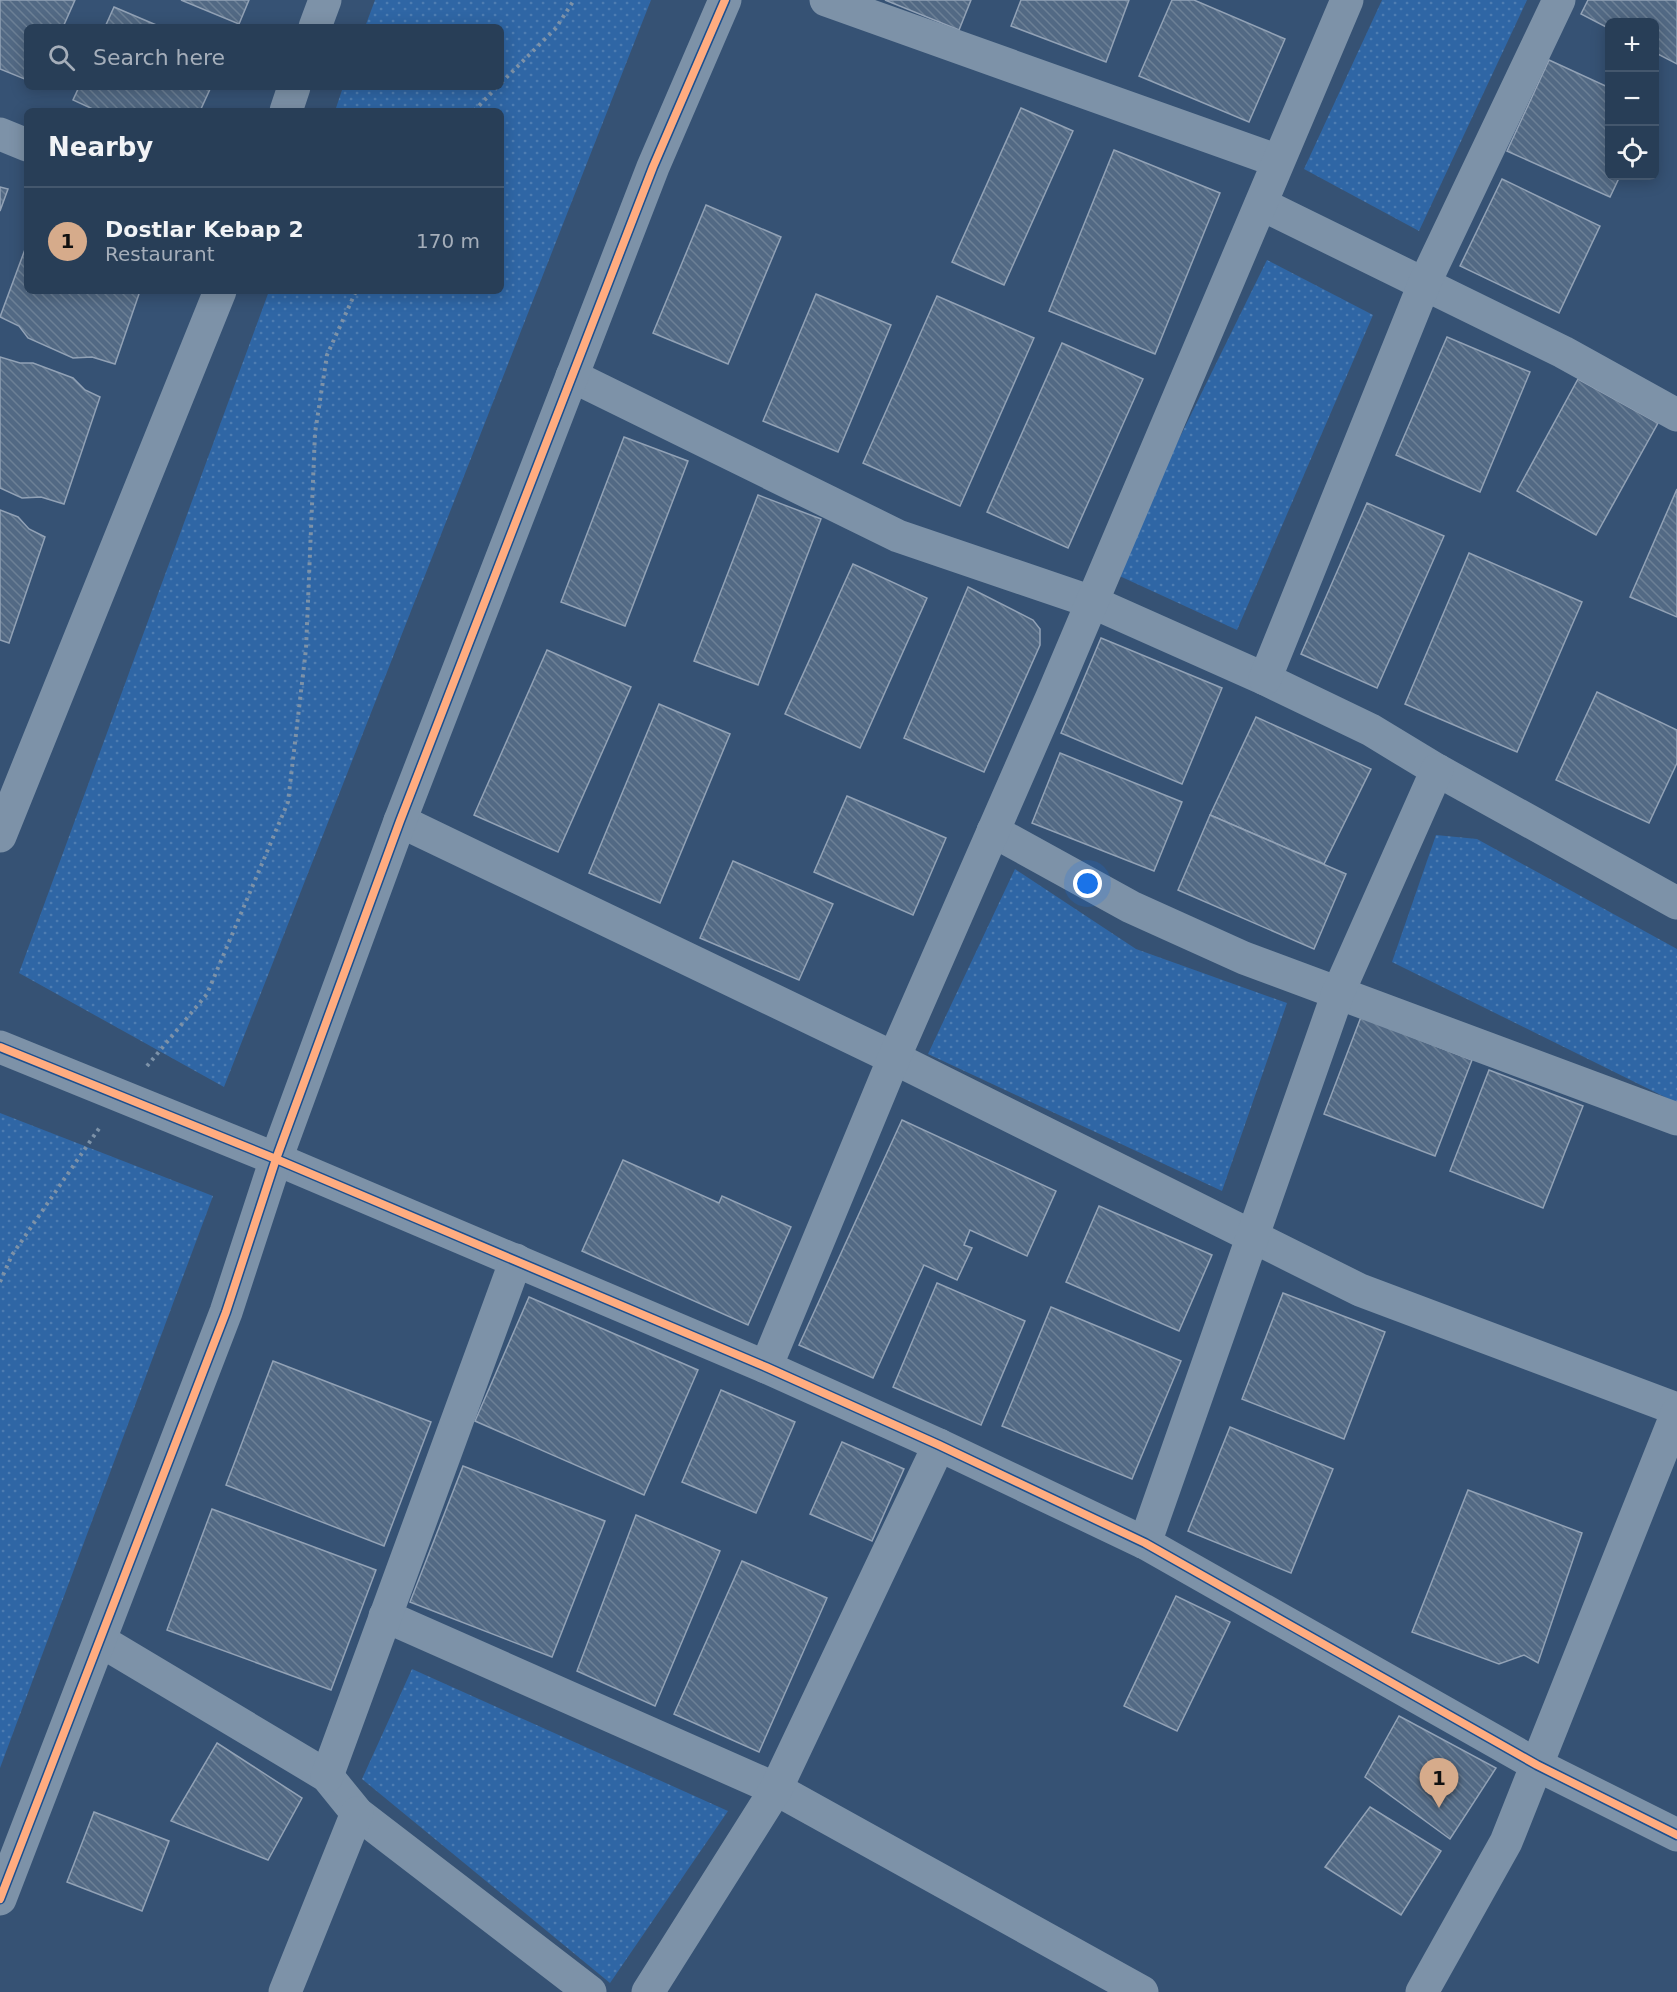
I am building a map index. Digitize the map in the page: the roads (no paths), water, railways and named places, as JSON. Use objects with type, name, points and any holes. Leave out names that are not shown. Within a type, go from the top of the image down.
[{"type":"street","points":[[316,24],[325,0]]},
{"type":"street","points":[[0,1899],[226,1312],[276,1159],[400,820],[653,167],[725,0]]},
{"type":"street","points":[[826,0],[1278,161]]},
{"type":"street","points":[[766,1367],[894,1058],[1092,602],[1347,0]]},
{"type":"street","points":[[1265,679],[1425,282],[1559,0]]},
{"type":"street","points":[[287,108],[293,90]]},
{"type":"street","points":[[0,134],[24,144]]},
{"type":"street","points":[[1261,204],[1425,282],[1563,352],[1677,415]]},
{"type":"street","points":[[0,836],[219,294]]},
{"type":"street","points":[[573,375],[898,536],[1092,602],[1265,679],[1371,730],[1437,770],[1677,903]]},
{"type":"street","points":[[1145,1544],[1338,993],[1437,770]]},
{"type":"street","points":[[400,820],[894,1058],[1360,1290],[1677,1411],[1506,1842],[1422,1992]]},
{"type":"street","points":[[993,831],[1131,908],[1244,958],[1677,1119]]},
{"type":"street","points":[[0,1047],[516,1260],[766,1367],[939,1445],[1145,1544],[1537,1765],[1677,1835]]},
{"type":"street","points":[[327,1776],[516,1260]]},
{"type":"street","points":[[648,1992],[776,1789],[939,1445]]},
{"type":"street","points":[[385,1616],[776,1789],[1142,1992]]},
{"type":"street","points":[[101,1641],[327,1776],[357,1813],[590,1992]]},
{"type":"street","points":[[285,1992],[357,1813]]},
{"type":"place","name":"Dostlar Kebap 2","points":[[1439,1808]]}]
